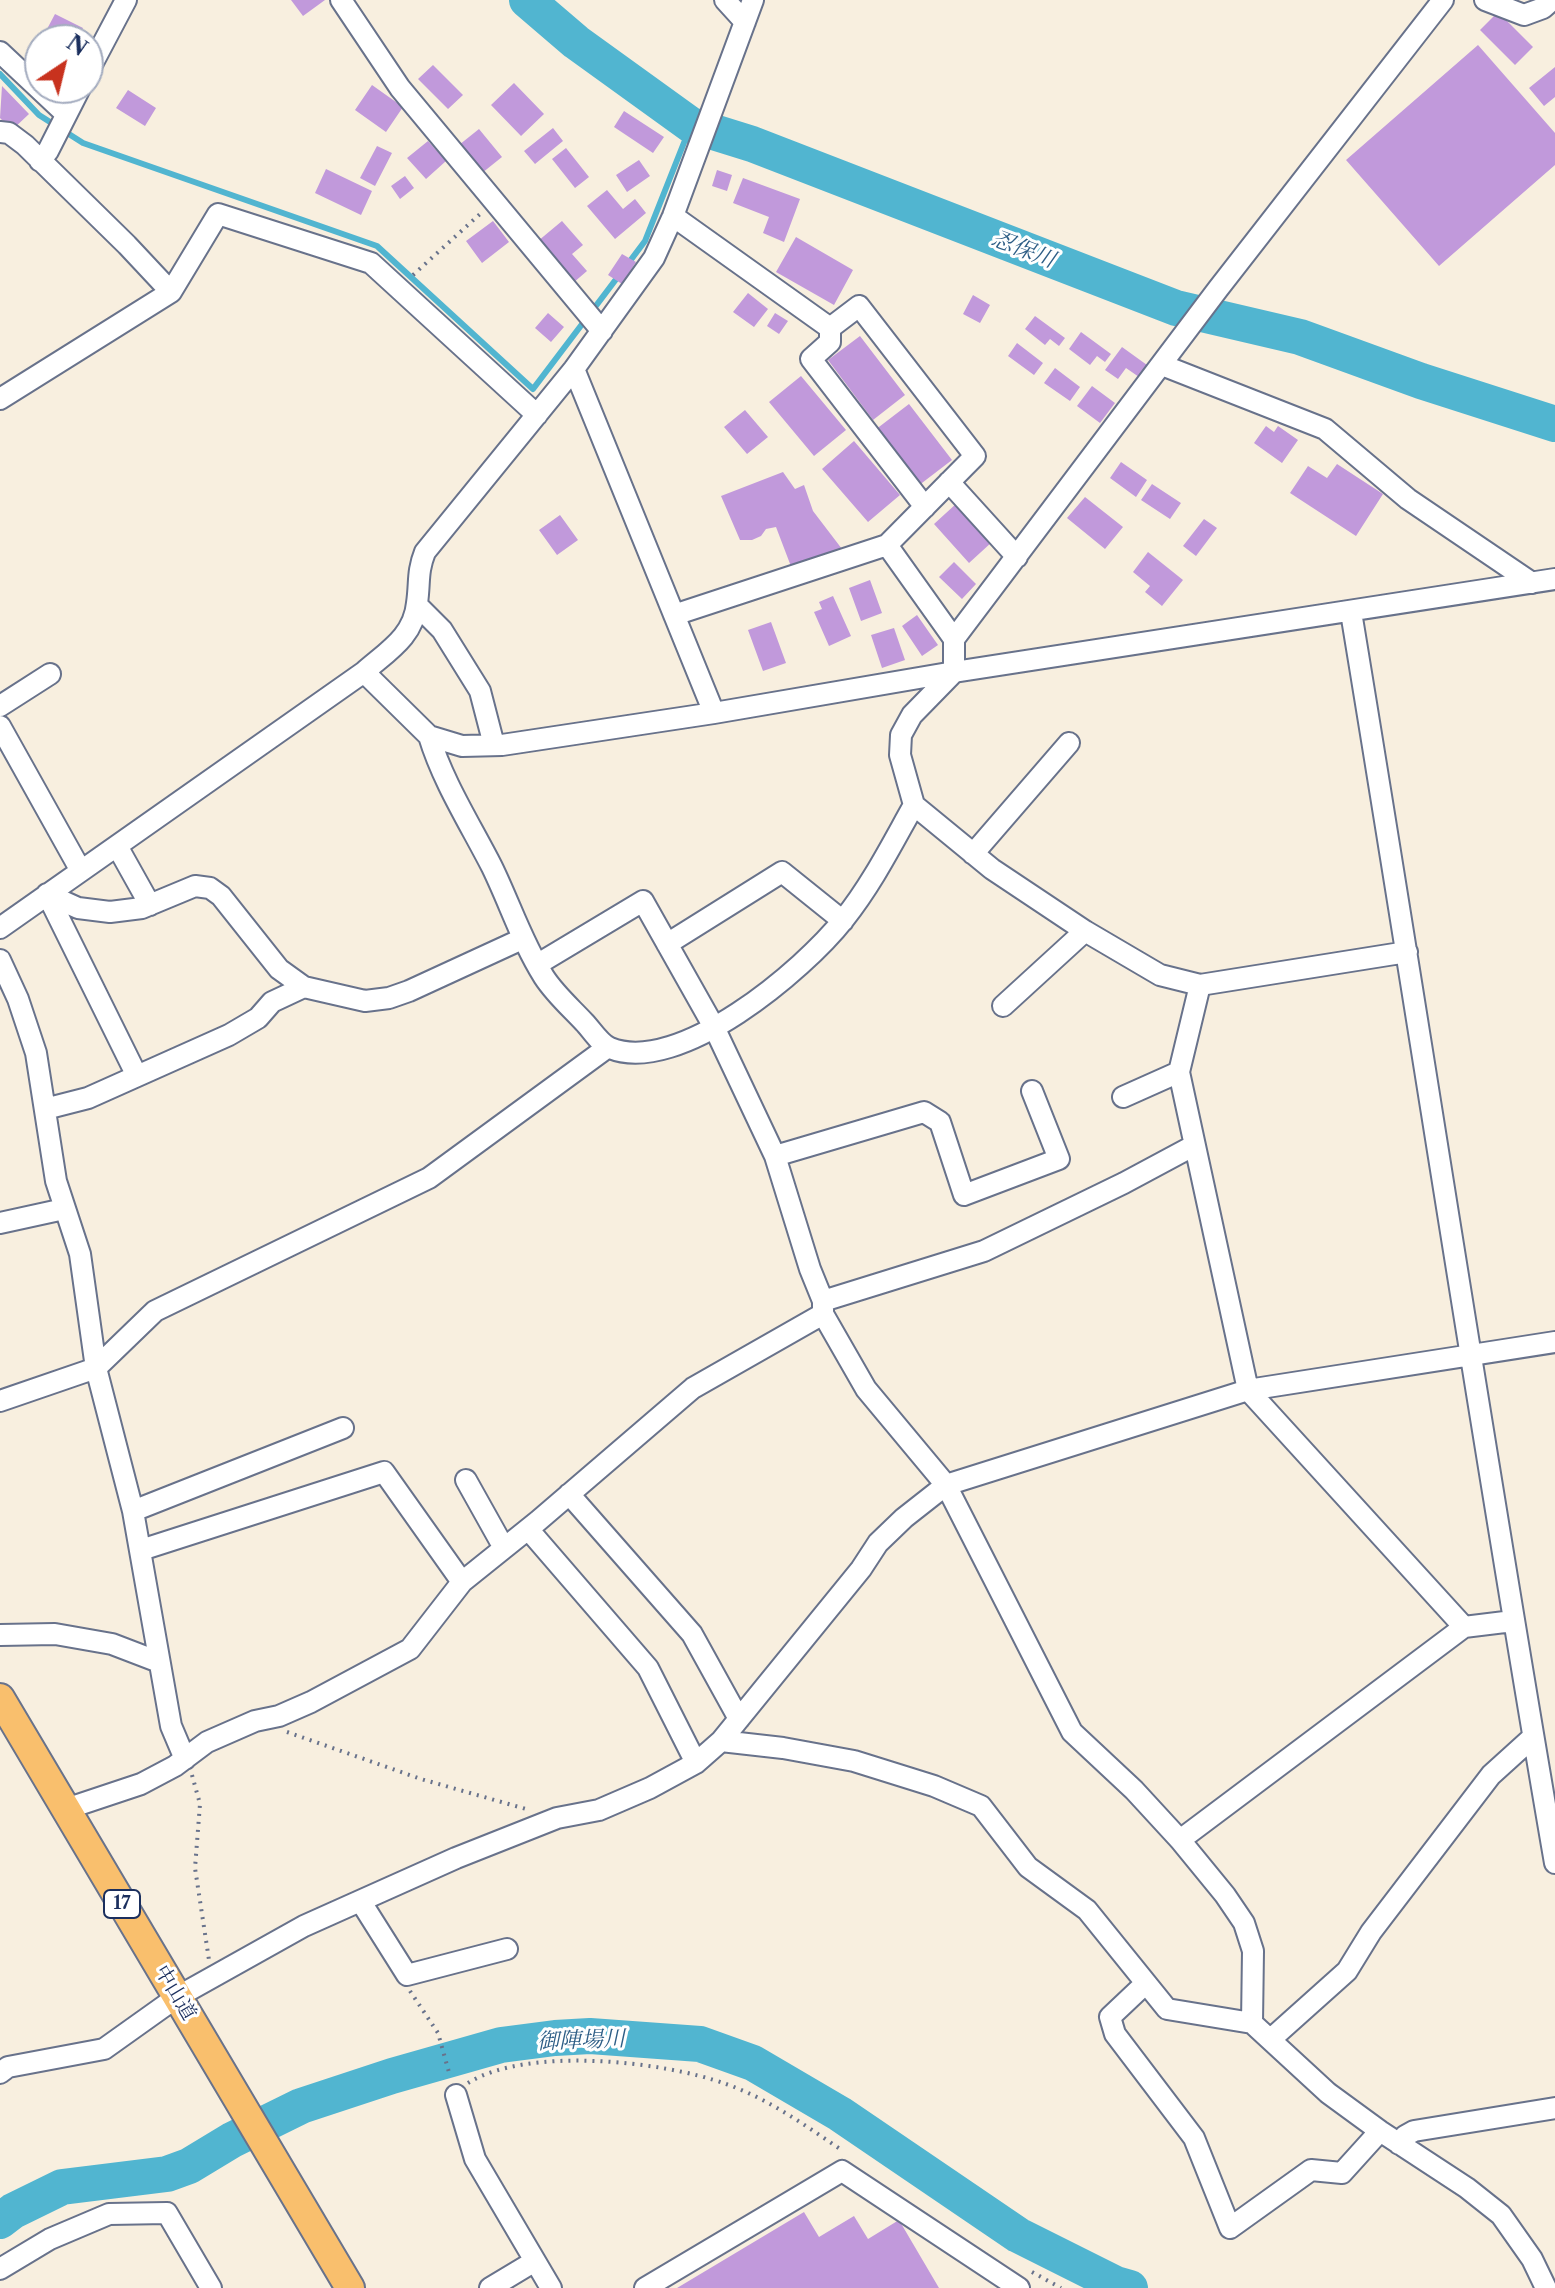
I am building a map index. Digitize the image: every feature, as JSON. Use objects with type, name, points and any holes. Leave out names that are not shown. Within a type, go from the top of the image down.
[{"type":"highway","name":"中山道","points":[[0,1698],[350,2288]]},
{"type":"street","points":[[104,42],[126,0]]},
{"type":"street","points":[[341,0],[400,88],[602,331]]},
{"type":"street","points":[[725,0],[745,22]]},
{"type":"street","points":[[0,928],[364,672],[409,632],[417,605],[418,569],[425,552],[574,369],[654,258],[673,216],[753,0]]},
{"type":"street","points":[[954,639],[1218,289],[1443,0]]},
{"type":"street","points":[[1485,0],[1524,15],[1543,8],[1552,0]]},
{"type":"street","points":[[0,52],[66,114]]},
{"type":"street","points":[[40,161],[71,104]]},
{"type":"street","points":[[0,132],[9,133],[25,145],[171,292]]},
{"type":"street","points":[[2,395],[171,292],[218,214],[371,263],[537,415]]},
{"type":"street","points":[[673,216],[830,328]]},
{"type":"street","points":[[674,615],[887,545],[975,456],[859,306],[830,328]]},
{"type":"street","points":[[830,328],[830,342],[811,359],[925,507]]},
{"type":"street","points":[[1162,365],[1325,429],[1408,499],[1532,583]]},
{"type":"street","points":[[574,369],[714,713]]},
{"type":"street","points":[[949,482],[1017,557]]},
{"type":"street","points":[[887,545],[954,639],[954,672],[912,715],[901,735],[900,755],[914,805],[992,869],[1085,931],[1160,975],[1200,985],[1407,952]]},
{"type":"street","points":[[364,672],[429,736],[462,746],[494,745],[1555,579]]},
{"type":"street","points":[[417,605],[442,630],[480,691],[494,745]]},
{"type":"street","points":[[1351,612],[1513,1621],[1555,1863]]},
{"type":"street","points":[[0,706],[50,674]]},
{"type":"street","points":[[0,726],[81,871]]},
{"type":"street","points":[[429,736],[436,760],[493,871],[522,939],[560,999],[608,1047],[634,1051],[677,1045],[768,994],[843,921],[878,870],[914,805]]},
{"type":"street","points":[[973,854],[1069,743]]},
{"type":"street","points":[[117,846],[150,905]]},
{"type":"street","points":[[667,944],[782,872],[843,921]]},
{"type":"street","points":[[47,894],[78,908],[110,912],[150,905],[195,886],[210,888],[221,896],[279,969],[304,987],[365,1001],[389,998],[522,939]]},
{"type":"street","points":[[47,894],[137,1076]]},
{"type":"street","points":[[538,964],[643,901],[714,1027],[775,1156],[823,1308],[866,1389],[946,1485],[1072,1732],[1134,1790],[1180,1840],[1225,1895],[1247,1931],[1253,1951],[1252,2023]]},
{"type":"street","points":[[1003,1006],[1085,931]]},
{"type":"street","points":[[0,960],[18,999],[36,1053],[56,1181],[80,1254],[96,1368],[133,1511],[171,1726],[185,1759]]},
{"type":"street","points":[[1200,985],[1179,1072],[1248,1390],[1464,1627]]},
{"type":"street","points":[[45,1109],[88,1098],[229,1035],[258,1018],[272,1002],[304,987]]},
{"type":"street","points":[[0,1401],[96,1368],[155,1311],[429,1178],[608,1047]]},
{"type":"street","points":[[1123,1097],[1179,1072]]},
{"type":"street","points":[[775,1156],[924,1112],[940,1122],[964,1195],[1059,1159],[1032,1091]]},
{"type":"street","points":[[66,1809],[141,1784],[185,1759],[207,1742],[311,1702],[410,1649],[462,1582],[693,1388],[823,1308],[984,1251],[1193,1146]]},
{"type":"street","points":[[0,1223],[64,1209]]},
{"type":"street","points":[[0,2073],[8,2067],[104,2049],[177,1997],[304,1926],[456,1858],[557,1818],[599,1810],[650,1788],[696,1763],[721,1741],[861,1569],[878,1543],[946,1485],[1248,1390],[1555,1342]]},
{"type":"street","points":[[133,1511],[343,1428]]},
{"type":"street","points":[[141,1550],[384,1472],[462,1582]]},
{"type":"street","points":[[466,1480],[504,1548]]},
{"type":"street","points":[[569,1494],[692,1634],[739,1719]]},
{"type":"street","points":[[528,1529],[648,1668],[696,1763]]},
{"type":"street","points":[[1180,1840],[1464,1627],[1513,1621]]},
{"type":"street","points":[[0,1635],[55,1634],[112,1644],[159,1662]]},
{"type":"street","points":[[1271,2039],[1347,1971],[1371,1932],[1491,1775],[1533,1737]]},
{"type":"street","points":[[721,1741],[854,1761],[934,1786],[981,1806],[1028,1867],[1087,1910],[1167,2009],[1252,2023],[1328,2093],[1467,2188],[1501,2215],[1532,2259],[1546,2288]]},
{"type":"street","points":[[361,1902],[407,1975],[507,1949]]},
{"type":"street","points":[[1146,1983],[1110,2017],[1115,2034],[1194,2138],[1230,2228],[1311,2170],[1342,2173],[1380,2131]]},
{"type":"street","points":[[454,2088],[475,2159],[551,2288]]},
{"type":"street","points":[[1399,2144],[1414,2131],[1555,2108]]},
{"type":"street","points":[[645,2288],[842,2171],[1019,2288]]},
{"type":"street","points":[[0,2269],[50,2239],[109,2214],[167,2213],[211,2288]]},
{"type":"street","points":[[490,2288],[535,2261]]},
{"type":"path","points":[[413,275],[494,201]]},
{"type":"path","points":[[255,1721],[421,1779],[557,1818]]},
{"type":"path","points":[[185,1759],[200,1804],[195,1868],[212,1978]]},
{"type":"path","points":[[407,1975],[404,1982],[438,2033],[454,2088],[504,2070],[555,2061],[671,2067],[728,2084],[772,2105],[851,2156]]},
{"type":"path","points":[[1022,2266],[1061,2288]]},
{"type":"building","points":[[291,0],[325,0],[303,16]]},
{"type":"building","points":[[1498,12],[1533,47],[1515,65],[1480,30]]},
{"type":"building","points":[[55,14],[75,24],[50,24]]},
{"type":"building","points":[[1478,45],[1555,133],[1555,165],[1439,266],[1346,160]]},
{"type":"building","points":[[433,65],[463,95],[448,109],[418,79]]},
{"type":"building","points":[[1555,67],[1555,97],[1544,106],[1529,88]]},
{"type":"building","points":[[514,83],[544,114],[521,136],[491,105]]},
{"type":"building","points":[[372,85],[403,107],[386,132],[355,110]]},
{"type":"building","points":[[2,86],[29,114],[12,130],[0,118]]},
{"type":"building","points":[[128,90],[156,108],[145,126],[116,108]]},
{"type":"building","points":[[624,111],[664,137],[653,153],[614,127]]},
{"type":"building","points":[[553,128],[563,141],[535,164],[524,151]]},
{"type":"building","points":[[479,129],[502,157],[482,173],[459,145]]},
{"type":"building","points":[[428,141],[446,161],[426,179],[407,158]]},
{"type":"building","points":[[377,146],[392,153],[375,186],[360,178]]},
{"type":"building","points":[[566,148],[589,177],[575,188],[552,159]]},
{"type":"building","points":[[639,160],[650,176],[627,192],[616,175]]},
{"type":"building","points":[[326,169],[372,191],[361,215],[315,193]]},
{"type":"building","points":[[717,170],[732,175],[727,191],[712,186]]},
{"type":"building","points":[[405,176],[414,188],[400,199],[391,186]]},
{"type":"building","points":[[743,178],[800,199],[784,242],[763,233],[769,217],[733,203]]},
{"type":"building","points":[[607,190],[623,209],[635,199],[646,213],[615,239],[587,206]]},
{"type":"building","points":[[493,221],[509,242],[482,263],[466,241]]},
{"type":"building","points":[[562,221],[583,245],[572,254],[587,271],[573,283],[538,241]]},
{"type":"building","points":[[796,237],[853,270],[834,305],[776,272]]},
{"type":"building","points":[[622,254],[636,262],[622,284],[608,275]]},
{"type":"building","points":[[748,293],[768,309],[754,327],[733,312]]},
{"type":"building","points":[[973,295],[990,305],[980,323],[963,314]]},
{"type":"building","points":[[548,313],[564,327],[551,342],[535,328]]},
{"type":"building","points":[[775,313],[788,321],[779,334],[767,326]]},
{"type":"building","points":[[1035,316],[1065,338],[1059,346],[1050,339],[1045,345],[1025,329]]},
{"type":"building","points":[[1081,332],[1111,354],[1105,362],[1097,356],[1090,365],[1069,349]]},
{"type":"building","points":[[860,336],[905,395],[873,420],[828,360]]},
{"type":"building","points":[[1017,343],[1043,363],[1034,375],[1008,356]]},
{"type":"building","points":[[1122,347],[1147,365],[1139,377],[1126,368],[1118,379],[1105,370]]},
{"type":"building","points":[[1055,368],[1080,387],[1070,401],[1044,383]]},
{"type":"building","points":[[801,376],[846,430],[814,456],[769,402]]},
{"type":"building","points":[[1092,386],[1115,403],[1100,423],[1077,406]]},
{"type":"building","points":[[909,404],[952,460],[918,486],[875,430]]},
{"type":"building","points":[[745,410],[768,437],[747,454],[724,427]]},
{"type":"building","points":[[1266,426],[1274,432],[1278,426],[1298,440],[1282,463],[1254,443]]},
{"type":"building","points":[[854,441],[900,495],[868,522],[822,469]]},
{"type":"building","points":[[1121,462],[1147,480],[1136,497],[1110,478]]},
{"type":"building","points":[[1337,464],[1383,494],[1356,536],[1290,493],[1308,466],[1327,478]]},
{"type":"building","points":[[783,472],[795,489],[804,485],[813,511],[842,549],[792,569],[776,527],[766,529],[761,536],[752,540],[740,540],[721,496]]},
{"type":"building","points":[[1152,484],[1181,503],[1170,519],[1141,500]]},
{"type":"building","points":[[1085,497],[1123,527],[1105,549],[1067,518]]},
{"type":"building","points":[[957,503],[992,542],[969,563],[934,524]]},
{"type":"building","points":[[560,515],[578,540],[557,555],[539,530]]},
{"type":"building","points":[[1204,519],[1217,528],[1196,556],[1183,546]]},
{"type":"building","points":[[1148,552],[1183,580],[1162,606],[1145,592],[1150,586],[1133,572]]},
{"type":"building","points":[[954,562],[976,584],[962,599],[939,577]]},
{"type":"building","points":[[870,580],[882,613],[861,621],[849,588]]},
{"type":"building","points":[[833,596],[851,636],[829,646],[814,612],[822,609],[819,602]]},
{"type":"building","points":[[917,615],[938,645],[922,656],[902,626]]},
{"type":"building","points":[[771,622],[786,663],[763,671],[748,630]]},
{"type":"building","points":[[894,628],[905,660],[882,668],[871,635]]},
{"type":"building","points":[[804,2212],[819,2237],[854,2216],[868,2239],[899,2220],[939,2288],[677,2288]]},
{"type":"waterway","name":"忍保川","points":[[527,0],[576,42],[691,125],[752,144],[1176,308],[1300,337],[1421,381],[1555,424]]},
{"type":"waterway","points":[[0,74],[39,115],[83,143],[377,246],[533,389],[620,274]]},
{"type":"waterway","points":[[627,265],[645,241],[691,125]]},
{"type":"waterway","name":"御陣場川","points":[[0,2221],[13,2211],[62,2187],[167,2174],[189,2166],[232,2140],[301,2106],[392,2076],[501,2045],[590,2036],[700,2044],[753,2063],[840,2114],[1018,2235],[1130,2288]]}]
